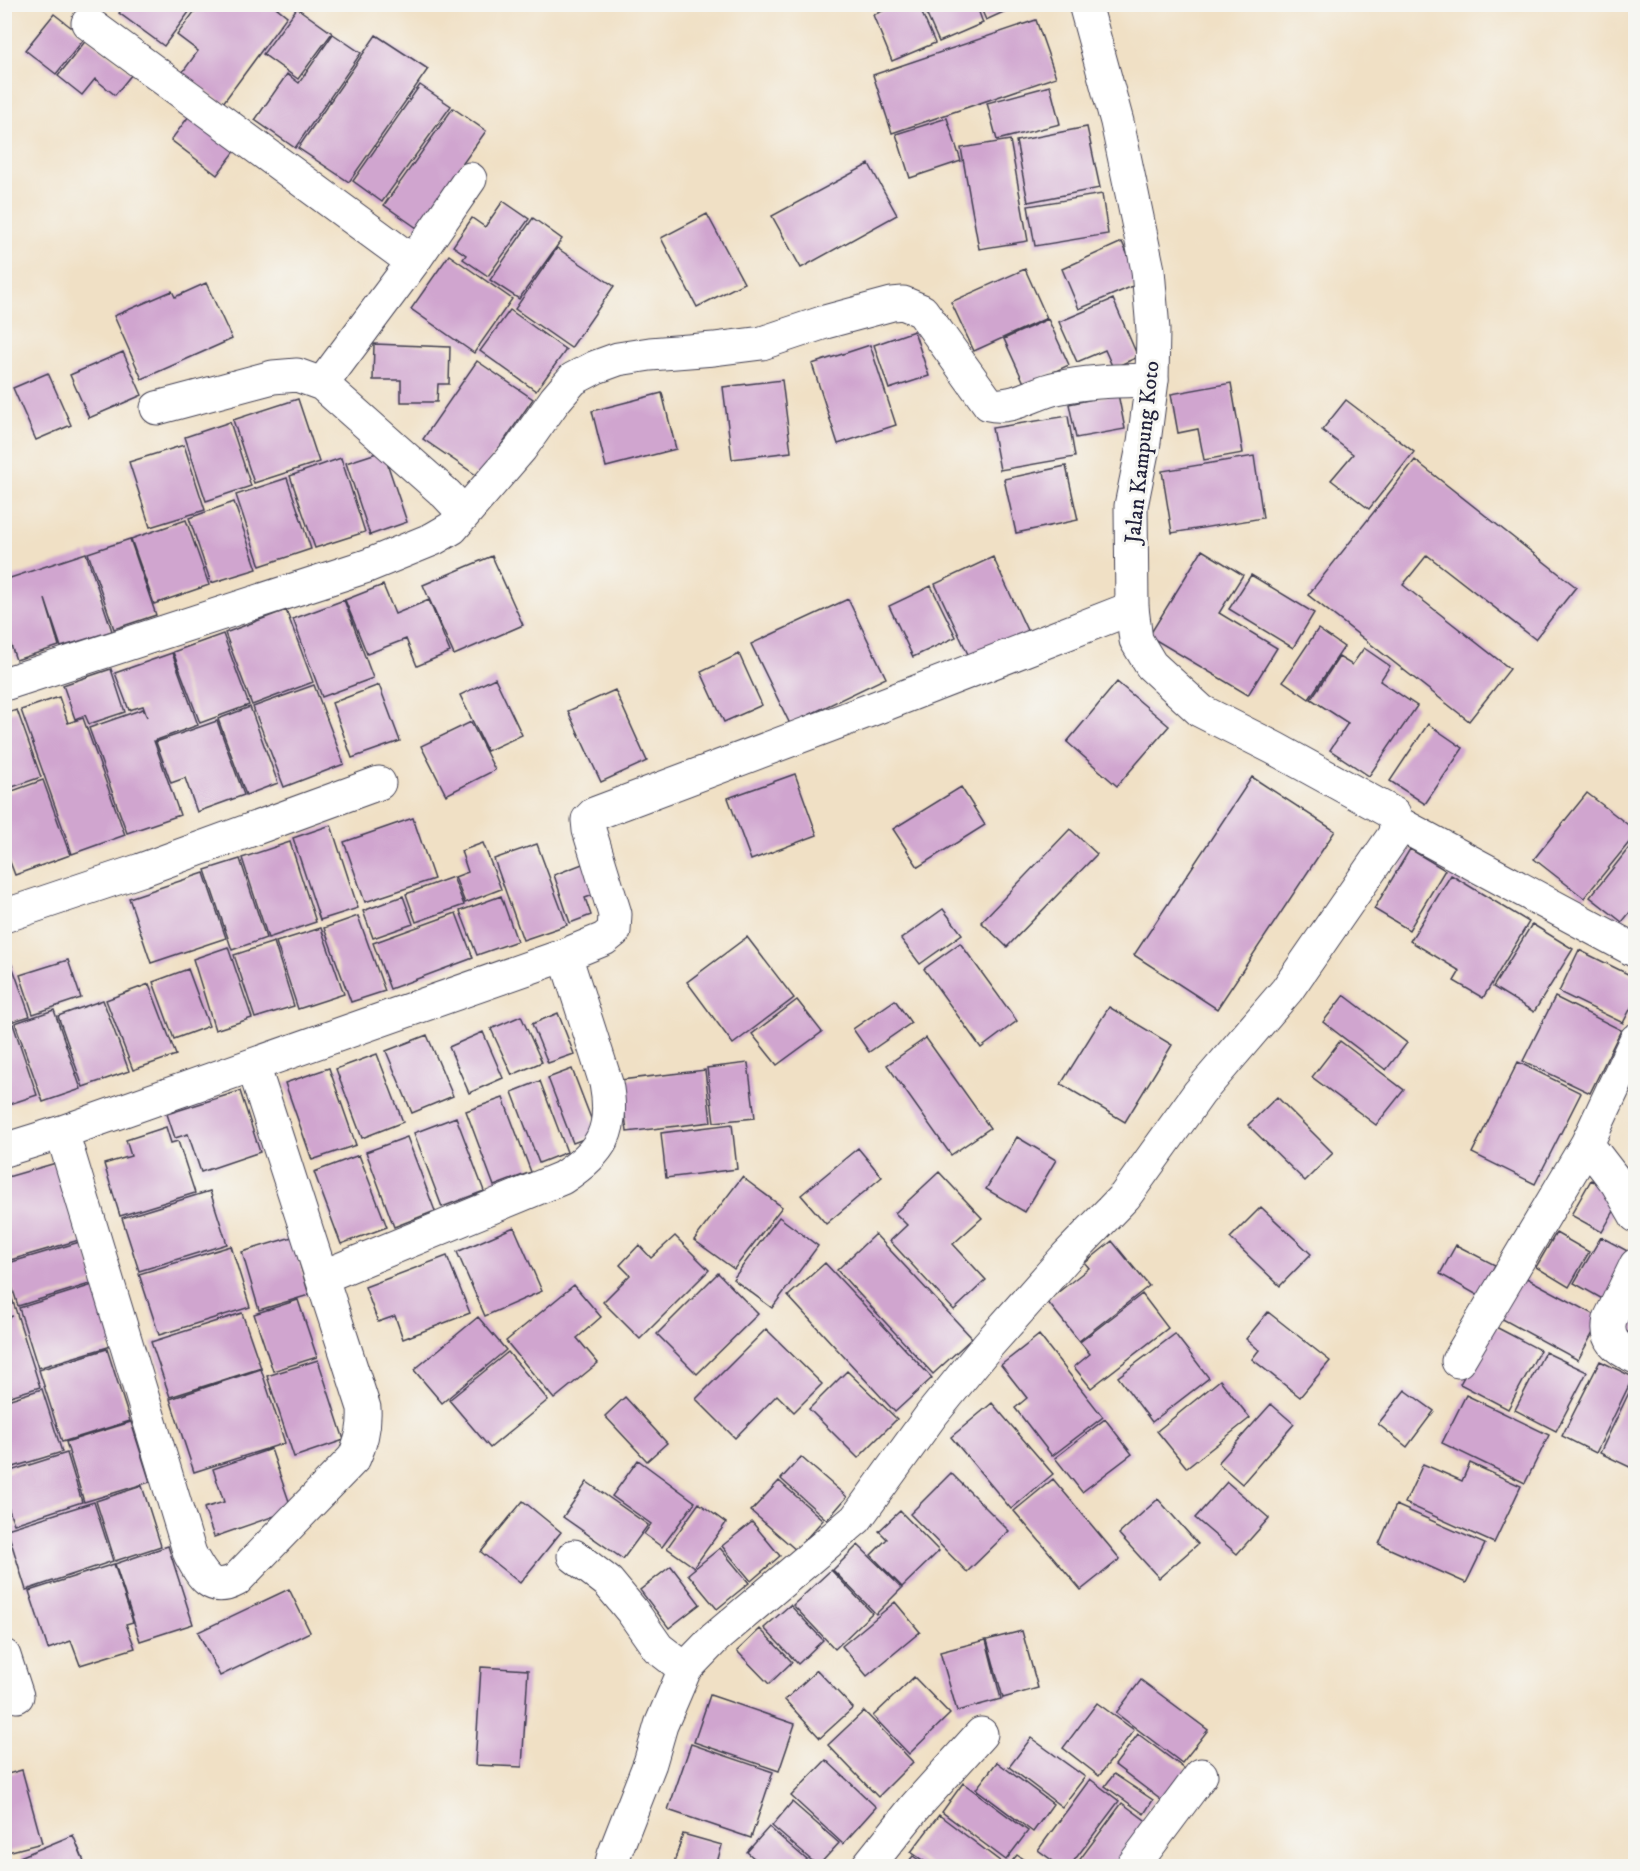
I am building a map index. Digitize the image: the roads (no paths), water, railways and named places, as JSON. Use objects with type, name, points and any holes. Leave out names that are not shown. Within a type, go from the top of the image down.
[{"type":"street","name":"Jalan Kampung Koto","points":[[1085,4],[1118,122],[1148,270],[1153,330],[1152,380],[1144,442],[1131,506],[1132,608],[1136,640],[1151,665],[1201,711],[1635,951]]},
{"type":"street","points":[[88,23],[413,262]]},
{"type":"street","points":[[322,384],[413,262],[471,179]]},
{"type":"street","points":[[4,684],[367,566],[433,539],[452,528],[521,448],[573,379],[618,359],[762,343],[825,322],[903,303],[922,312],[987,402],[993,405],[1005,405],[1056,388],[1104,381],[1152,380]]},
{"type":"street","points":[[157,408],[273,377],[297,375],[322,384],[446,494],[464,513]]},
{"type":"street","points":[[4,1150],[253,1065],[565,955],[604,939],[614,931],[616,924],[589,830],[588,820],[594,814],[1132,608]]},
{"type":"street","points":[[4,916],[141,870],[379,783]]},
{"type":"street","points":[[612,1866],[662,1725],[685,1669],[732,1624],[856,1519],[932,1414],[981,1354],[1066,1257],[1125,1196],[1199,1093],[1287,990],[1395,834],[1389,815]]},
{"type":"street","points":[[322,1277],[562,1178],[583,1165],[597,1149],[609,1121],[610,1105],[606,1083],[565,955]]},
{"type":"street","points":[[1458,1361],[1587,1144],[1635,1040]]},
{"type":"street","points":[[62,1132],[190,1554],[206,1580],[217,1585],[227,1585],[236,1580],[354,1458],[365,1426],[364,1408],[253,1065]]},
{"type":"street","points":[[1587,1144],[1617,1183],[1635,1216]]},
{"type":"street","points":[[1635,1265],[1608,1327],[1615,1347],[1635,1357]]},
{"type":"street","points":[[574,1556],[608,1582],[658,1648],[685,1669]]},
{"type":"street","points":[[4,1656],[16,1696]]},
{"type":"street","points":[[868,1866],[916,1806],[981,1734]]},
{"type":"street","points":[[1133,1866],[1201,1775]]}]
